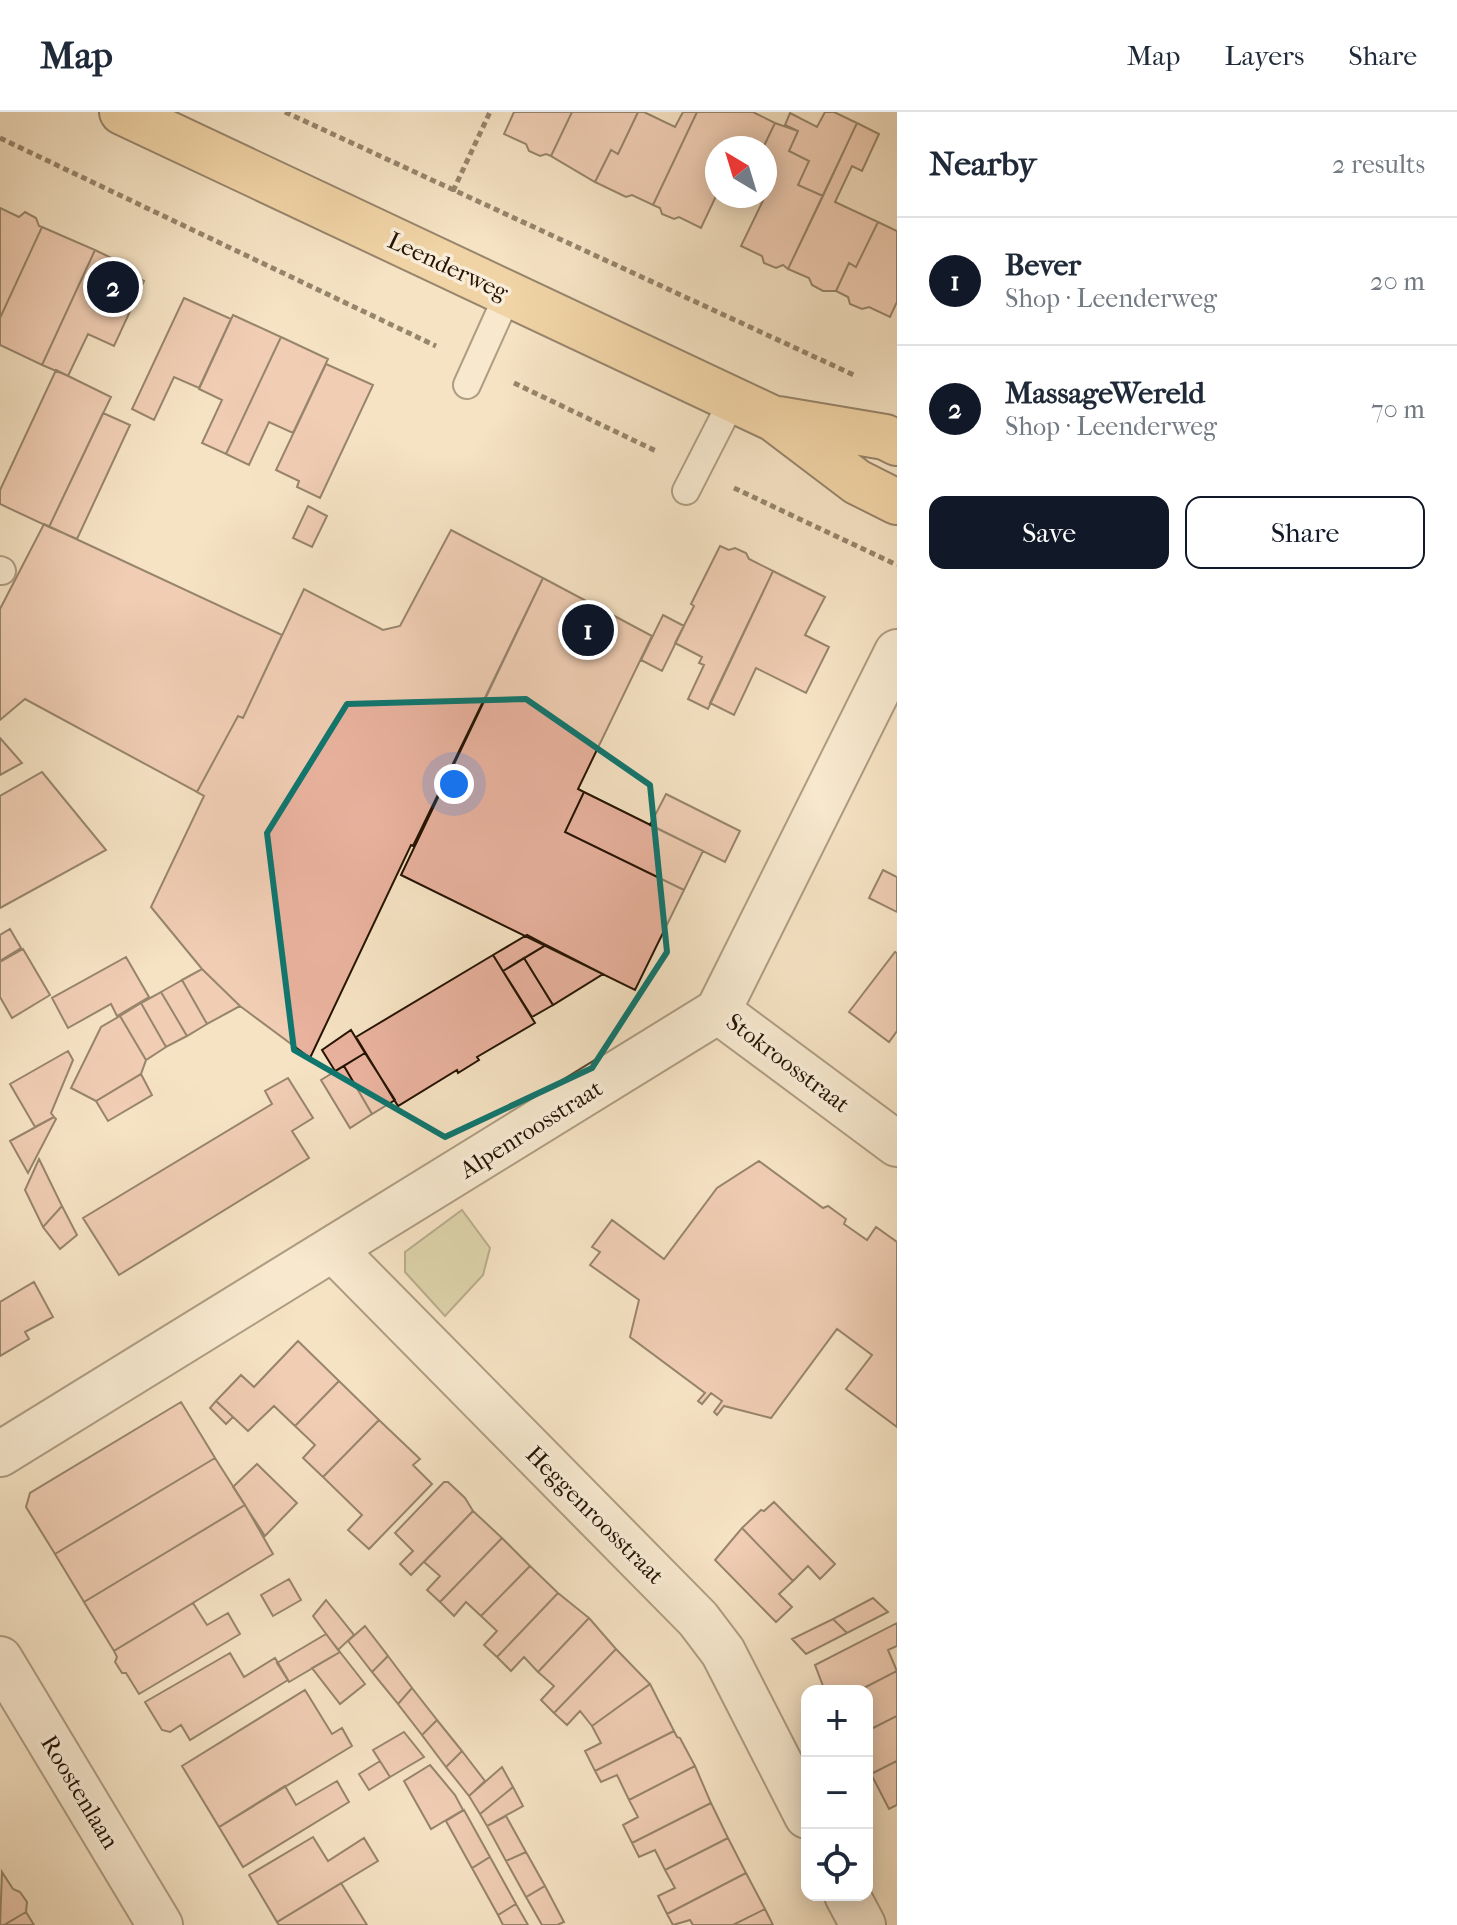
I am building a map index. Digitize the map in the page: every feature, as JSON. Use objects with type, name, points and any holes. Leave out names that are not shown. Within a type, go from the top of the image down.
[{"type":"main road","name":"Leenderweg","points":[[122,112],[774,419],[857,482],[897,502]]},
{"type":"main road","name":"Leenderweg","points":[[774,419],[885,437],[897,443]]},
{"type":"street","points":[[718,1011],[897,652]]},
{"type":"street","name":"Stokroosstraat","points":[[718,1011],[897,1144]]},
{"type":"street","name":"Alpenroosstraat","points":[[0,1454],[718,1011]]},
{"type":"street","name":"Heggenroosstraat","points":[[334,1250],[698,1619],[723,1652],[801,1804]]},
{"type":"street","name":"Roostenlaan","points":[[0,1659],[160,1925]]},
{"type":"street","points":[[850,1901],[863,1925]]},
{"type":"lane","points":[[467,385],[508,294]]},
{"type":"lane","points":[[686,491],[733,399]]},
{"type":"path","points":[[285,112],[868,382]]},
{"type":"path","points":[[453,191],[490,112]]},
{"type":"highlighted area","points":[[526,699],[650,785],[667,952],[592,1068],[445,1137],[294,1050],[267,833],[347,704]]},
{"type":"green space","points":[[462,1210],[490,1248],[483,1275],[445,1316],[405,1272],[405,1252]]},
{"type":"building","points":[[514,112],[572,112],[551,156],[540,156],[529,151],[526,144],[504,134]]},
{"type":"building","points":[[572,112],[638,112],[618,154],[611,150],[595,182],[551,156]]},
{"type":"building","points":[[638,112],[675,127],[683,112],[697,112],[653,205],[632,195],[626,197],[595,182],[611,150],[618,154]]},
{"type":"building","points":[[697,112],[753,112],[775,123],[769,136],[705,136],[705,208],[710,208],[701,228],[679,217],[674,219],[662,214],[660,208],[653,205]]},
{"type":"building","points":[[825,112],[834,112],[857,123],[823,196],[798,185],[809,161],[789,151],[798,131],[785,125],[790,113],[817,127]]},
{"type":"building","points":[[775,123],[798,131],[789,151],[809,161],[798,185],[823,196],[788,269],[783,265],[776,268],[764,263],[762,256],[741,246],[759,208],[777,208],[777,136],[769,136]]},
{"type":"building","points":[[857,123],[879,134],[862,171],[852,166],[835,202],[878,222],[856,267],[849,263],[836,291],[823,291],[812,285],[809,278],[788,269]]},
{"type":"building","points":[[0,208],[19,217],[25,212],[36,218],[42,227],[0,318]]},
{"type":"building","points":[[878,222],[897,231],[897,302],[890,317],[869,307],[862,309],[850,304],[848,297],[836,291],[849,263],[856,267]]},
{"type":"building","points":[[42,227],[95,250],[42,365],[0,345],[0,318]]},
{"type":"building","points":[[95,250],[136,270],[133,276],[144,281],[114,346],[88,334],[68,376],[42,365]]},
{"type":"building","points":[[184,298],[231,319],[199,388],[174,377],[154,420],[132,409]]},
{"type":"building","points":[[233,315],[281,337],[226,454],[202,443],[222,400],[199,389]]},
{"type":"building","points":[[281,337],[328,359],[293,433],[269,422],[249,465],[226,454]]},
{"type":"building","points":[[326,364],[373,385],[320,498],[297,487],[299,481],[276,470]]},
{"type":"building","points":[[56,370],[111,397],[49,527],[0,504],[0,490]]},
{"type":"building","points":[[103,413],[130,425],[77,539],[49,527]]},
{"type":"building","points":[[308,506],[327,516],[312,547],[293,538]]},
{"type":"building","points":[[44,524],[282,635],[243,718],[238,716],[197,792],[25,699],[0,720],[0,609]]},
{"type":"building","points":[[451,530],[543,578],[310,1058],[240,1006],[202,969],[151,907],[204,796],[197,792],[238,716],[243,718],[304,589],[383,630],[400,626]]},
{"type":"building","points":[[720,546],[746,553],[749,559],[773,571],[708,709],[688,699],[704,665],[699,663],[702,657],[675,643]]},
{"type":"building","points":[[773,571],[825,597],[805,635],[829,647],[806,693],[756,668],[734,715],[710,703]]},
{"type":"building","points":[[543,578],[652,636],[578,789],[584,792],[565,832],[684,890],[635,990],[401,875]]},
{"type":"building","points":[[663,615],[684,626],[662,671],[641,660]]},
{"type":"building","points":[[0,738],[22,763],[0,775]]},
{"type":"building","points":[[42,772],[106,850],[0,908],[0,796]]},
{"type":"building","points":[[584,792],[703,851],[684,890],[565,832]]},
{"type":"building","points":[[666,794],[740,831],[725,862],[650,825]]},
{"type":"building","points":[[883,870],[897,877],[897,912],[869,898]]},
{"type":"building","points":[[10,929],[21,948],[0,961],[0,935]]},
{"type":"building","points":[[527,935],[546,945],[503,971],[493,955]]},
{"type":"building","points":[[546,945],[603,974],[553,1005],[524,958]]},
{"type":"building","points":[[23,949],[50,995],[12,1018],[0,997],[0,962]]},
{"type":"building","points":[[895,952],[897,1031],[889,1042],[849,1012]]},
{"type":"building","points":[[493,955],[535,1023],[477,1057],[479,1060],[458,1073],[457,1070],[398,1106],[356,1037]]},
{"type":"building","points":[[126,957],[149,997],[117,1016],[111,1004],[68,1028],[52,998]]},
{"type":"building","points":[[524,958],[553,1005],[532,1017],[503,971]]},
{"type":"building","points":[[202,969],[240,1006],[207,1024],[182,980]]},
{"type":"building","points":[[182,980],[207,1024],[187,1036],[161,992]]},
{"type":"building","points":[[161,992],[187,1036],[166,1047],[141,1003]]},
{"type":"building","points":[[141,1003],[166,1047],[146,1060],[120,1016]]},
{"type":"building","points":[[120,1016],[146,1060],[141,1074],[96,1101],[71,1088],[101,1027]]},
{"type":"building","points":[[351,1030],[365,1053],[335,1071],[322,1050]]},
{"type":"building","points":[[68,1051],[73,1060],[51,1113],[54,1117],[35,1127],[10,1084]]},
{"type":"building","points":[[365,1053],[395,1100],[372,1114],[344,1066]]},
{"type":"building","points":[[344,1066],[372,1114],[350,1128],[321,1080]]},
{"type":"building","points":[[141,1074],[152,1095],[108,1121],[96,1101]]},
{"type":"building","points":[[288,1078],[313,1118],[292,1131],[309,1158],[119,1275],[83,1218],[272,1104],[265,1091]]},
{"type":"building","points":[[54,1117],[56,1119],[28,1173],[10,1141]]},
{"type":"building","points":[[39,1159],[62,1206],[43,1227],[25,1190]]},
{"type":"building","points":[[759,1161],[823,1208],[828,1206],[846,1219],[844,1224],[867,1240],[876,1227],[897,1242],[897,1427],[846,1389],[872,1355],[837,1329],[771,1418],[724,1406],[717,1415],[714,1412],[722,1401],[711,1393],[702,1404],[698,1401],[705,1393],[630,1337],[639,1300],[590,1265],[600,1252],[592,1247],[612,1220],[664,1259],[717,1188]]},
{"type":"building","points":[[62,1206],[77,1235],[60,1249],[43,1227]]},
{"type":"building","points":[[34,1282],[53,1317],[25,1332],[29,1339],[0,1356],[0,1302]]},
{"type":"building","points":[[298,1341],[339,1381],[295,1426],[274,1406],[248,1431],[216,1401],[241,1375],[254,1387]]},
{"type":"building","points":[[339,1381],[379,1420],[323,1477],[303,1458],[315,1445],[295,1426]]},
{"type":"building","points":[[216,1401],[233,1417],[226,1424],[210,1408]]},
{"type":"building","points":[[181,1402],[215,1458],[55,1554],[26,1507],[30,1493]]},
{"type":"building","points":[[379,1420],[420,1459],[413,1465],[432,1484],[369,1549],[348,1530],[362,1515],[323,1477]]},
{"type":"building","points":[[215,1458],[245,1505],[84,1602],[55,1554]]},
{"type":"building","points":[[257,1464],[297,1503],[265,1536],[233,1487]]},
{"type":"building","points":[[444,1482],[448,1482],[465,1498],[473,1511],[411,1575],[400,1564],[413,1551],[395,1533]]},
{"type":"building","points":[[774,1502],[835,1564],[820,1579],[808,1566],[793,1581],[742,1528]]},
{"type":"building","points":[[245,1505],[273,1554],[114,1651],[84,1602]]},
{"type":"building","points":[[473,1511],[502,1538],[440,1602],[427,1590],[440,1576],[424,1562]]},
{"type":"building","points":[[742,1528],[793,1581],[779,1594],[792,1607],[776,1622],[715,1560]]},
{"type":"building","points":[[502,1538],[530,1566],[481,1616],[466,1602],[454,1616],[440,1602]]},
{"type":"building","points":[[530,1566],[558,1593],[497,1657],[484,1645],[497,1631],[481,1616]]},
{"type":"building","points":[[289,1579],[301,1600],[273,1616],[261,1595]]},
{"type":"building","points":[[558,1593],[589,1618],[538,1672],[524,1657],[511,1671],[497,1657]]},
{"type":"building","points":[[873,1598],[888,1612],[847,1633],[833,1619]]},
{"type":"building","points":[[326,1600],[354,1635],[338,1650],[313,1616]]},
{"type":"building","points":[[193,1603],[207,1625],[228,1613],[240,1634],[139,1694],[115,1662],[117,1657],[114,1651]]},
{"type":"building","points":[[589,1618],[616,1649],[554,1713],[541,1700],[554,1686],[538,1672]]},
{"type":"building","points":[[833,1619],[847,1633],[806,1654],[792,1639]]},
{"type":"building","points":[[897,1623],[897,1646],[888,1650],[897,1671],[870,1685],[823,1685],[815,1665]]},
{"type":"building","points":[[365,1626],[388,1656],[372,1672],[348,1641]]},
{"type":"building","points":[[326,1634],[340,1652],[289,1682],[277,1663]]},
{"type":"building","points":[[616,1649],[650,1684],[592,1726],[580,1711],[567,1725],[554,1713]]},
{"type":"building","points":[[340,1652],[365,1684],[340,1704],[312,1668]]},
{"type":"building","points":[[230,1653],[244,1677],[275,1658],[288,1680],[190,1740],[181,1725],[170,1732],[162,1730],[145,1702]]},
{"type":"building","points":[[388,1656],[412,1688],[398,1704],[372,1672]]},
{"type":"building","points":[[897,1671],[897,1716],[873,1728],[873,1685],[870,1685]]},
{"type":"building","points":[[650,1684],[674,1731],[595,1771],[585,1751],[601,1743],[592,1726]]},
{"type":"building","points":[[412,1688],[437,1720],[422,1735],[398,1704]]},
{"type":"building","points":[[305,1690],[332,1734],[342,1728],[352,1746],[219,1827],[182,1766]]},
{"type":"building","points":[[897,1716],[897,1761],[873,1773],[873,1757],[873,1728]]},
{"type":"building","points":[[437,1720],[462,1751],[446,1767],[422,1735]]},
{"type":"building","points":[[674,1731],[695,1766],[629,1800],[617,1775],[601,1782],[595,1771]]},
{"type":"building","points":[[404,1732],[424,1757],[390,1777],[373,1750]]},
{"type":"building","points":[[462,1751],[485,1781],[469,1796],[446,1767]]},
{"type":"building","points":[[380,1761],[390,1777],[369,1790],[359,1774]]},
{"type":"building","points":[[897,1761],[897,1805],[889,1809],[873,1773]]},
{"type":"building","points":[[430,1765],[455,1795],[463,1810],[431,1829],[404,1781]]},
{"type":"building","points":[[695,1766],[711,1803],[632,1843],[623,1825],[638,1817],[629,1800]]},
{"type":"building","points":[[502,1767],[513,1787],[480,1814],[469,1796]]},
{"type":"building","points":[[337,1781],[349,1802],[243,1867],[219,1827],[285,1786],[296,1805]]},
{"type":"building","points":[[513,1787],[523,1806],[487,1826],[480,1814]]},
{"type":"building","points":[[711,1803],[728,1838],[665,1870],[655,1850],[639,1857],[632,1843]]},
{"type":"building","points":[[464,1810],[490,1857],[472,1868],[446,1821]]},
{"type":"building","points":[[506,1816],[526,1852],[506,1861],[487,1826]]},
{"type":"building","points":[[313,1837],[328,1861],[364,1838],[378,1861],[277,1922],[249,1875]]},
{"type":"building","points":[[728,1838],[746,1873],[667,1914],[658,1896],[675,1888],[665,1870]]},
{"type":"building","points":[[526,1852],[545,1886],[526,1897],[506,1861]]},
{"type":"building","points":[[490,1857],[516,1904],[498,1915],[472,1868]]},
{"type":"building","points":[[2,1872],[13,1889],[20,1892],[27,1902],[26,1912],[0,1925]]},
{"type":"building","points":[[746,1873],[765,1909],[733,1925],[693,1925],[690,1920],[673,1925],[667,1914]]},
{"type":"building","points":[[341,1883],[367,1925],[279,1925],[277,1922]]},
{"type":"building","points":[[545,1886],[564,1922],[557,1925],[542,1925],[526,1897]]},
{"type":"building","points":[[516,1904],[528,1925],[503,1925],[498,1915]]},
{"type":"building","points":[[765,1909],[773,1925],[733,1925]]},
{"type":"building","points":[[26,1912],[34,1925],[4,1925]]},
{"type":"place","name":"MassageWereld","points":[[113,287]]},
{"type":"place","name":"Bever","points":[[588,630]]}]
